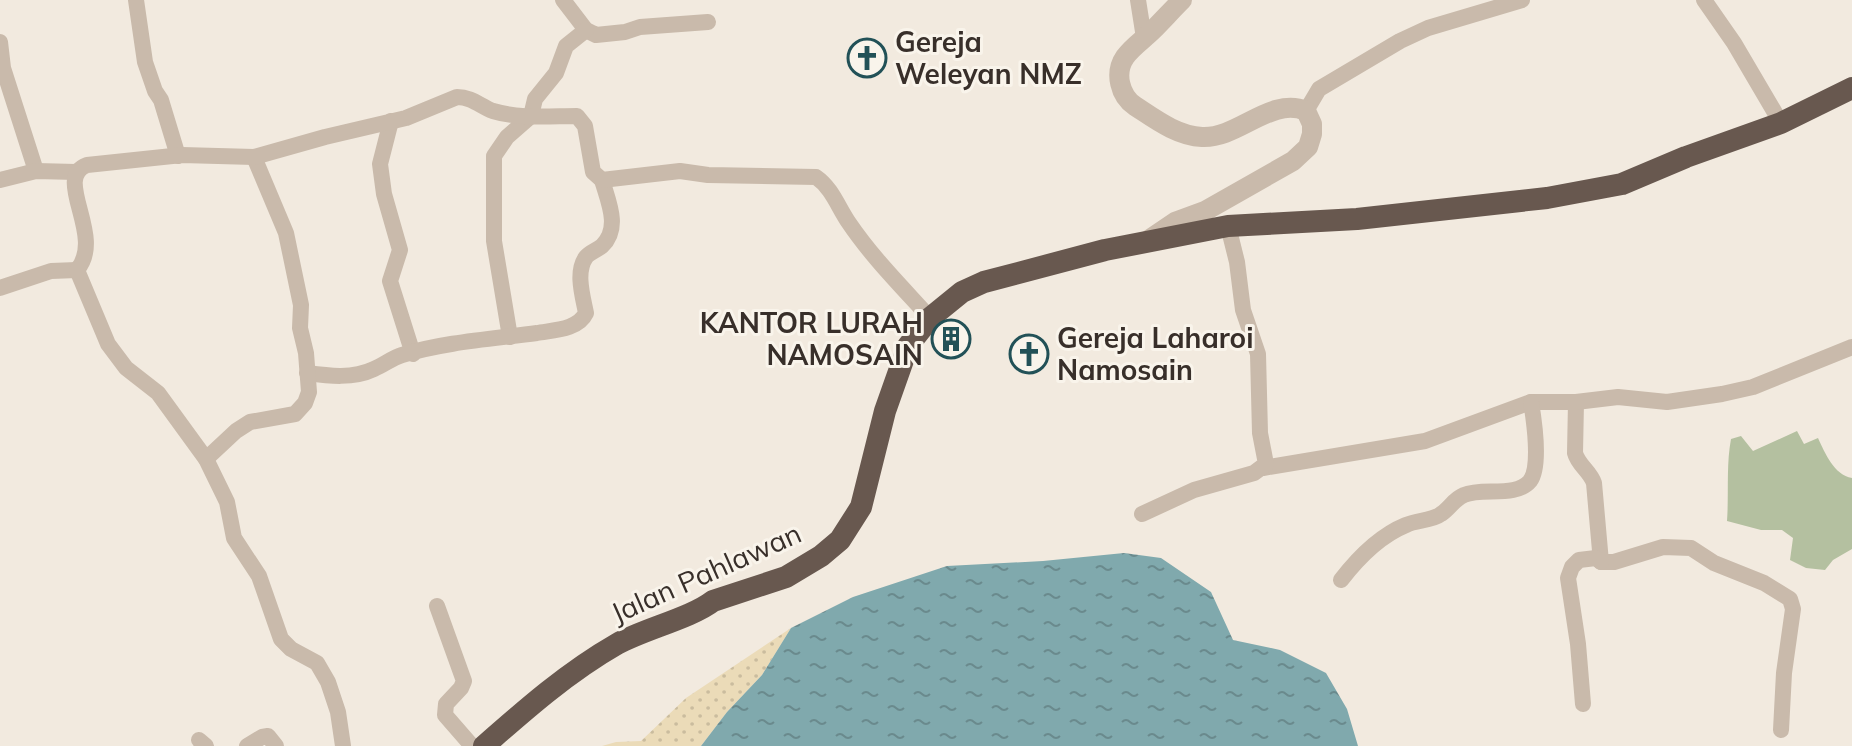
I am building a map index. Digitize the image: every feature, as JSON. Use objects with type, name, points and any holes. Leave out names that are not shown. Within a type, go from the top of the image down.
[{"type":"highway","name":"Jalan Pahlawan","points":[[484,746],[576,669],[610,648],[713,601],[786,577],[821,556],[840,540],[861,507],[885,411],[908,346],[930,318],[962,292],[984,282],[1147,241],[1228,226],[1357,219],[1622,184],[1781,123],[1852,88]]},
{"type":"street","points":[[136,0],[145,62],[161,100],[178,156]]},
{"type":"street","points":[[563,0],[591,34],[605,36],[640,27],[708,22]]},
{"type":"street","points":[[1138,0],[1144,38]]},
{"type":"street","points":[[1147,241],[1175,222],[1205,211],[1293,161],[1308,147],[1312,134],[1312,124],[1306,111],[1296,107],[1283,108],[1216,137],[1186,134],[1162,124],[1129,102],[1122,91],[1120,78],[1125,57],[1182,0]]},
{"type":"street","points":[[1306,111],[1319,89],[1327,83],[1400,41],[1428,28],[1522,0]]},
{"type":"street","points":[[1704,0],[1781,123]]},
{"type":"street","points":[[510,337],[494,241],[494,156],[507,137],[531,116],[535,99],[556,73],[566,46],[586,30]]},
{"type":"street","points":[[0,44],[3,68],[36,171]]},
{"type":"street","points":[[0,180],[36,171],[76,172],[87,165],[178,156],[254,157],[426,111],[457,97],[476,101],[491,110],[531,116],[577,116],[585,126],[593,172],[602,180],[611,210],[612,228],[604,245],[588,254],[584,261],[581,277],[586,313],[583,320],[557,330],[450,344],[403,355],[360,374],[333,376],[307,373]]},
{"type":"street","points":[[391,121],[380,164],[384,194],[400,250],[390,281],[413,354]]},
{"type":"street","points":[[206,459],[250,422],[295,414],[305,403],[309,392],[306,353],[300,328],[301,305],[286,233],[254,157]]},
{"type":"street","points":[[602,180],[680,171],[708,175],[816,177],[828,186],[848,221],[875,257],[930,318]]},
{"type":"street","points":[[0,288],[51,271],[77,270],[85,261],[87,235],[74,185],[76,172]]},
{"type":"street","points":[[1228,226],[1237,262],[1243,310],[1258,354],[1260,433],[1266,464],[1263,468]]},
{"type":"street","points":[[77,270],[108,344],[126,368],[158,393],[206,459],[227,502],[234,538],[259,576],[281,639],[291,649],[317,663],[328,682],[338,712],[343,746]]},
{"type":"street","points":[[1142,514],[1194,490],[1263,468],[1433,439],[1531,402],[1576,402],[1618,397],[1667,402],[1722,394],[1753,387],[1852,347]]},
{"type":"street","points":[[1341,580],[1371,546],[1404,525],[1440,515],[1451,502],[1464,495],[1511,489],[1529,482],[1535,453],[1531,402]]},
{"type":"street","points":[[1576,402],[1575,453],[1594,483],[1601,562]]},
{"type":"street","points":[[1583,704],[1568,578],[1572,567],[1579,560],[1596,558],[1601,562],[1614,562],[1663,547],[1691,548],[1714,563],[1787,595],[1793,609],[1784,673],[1781,730]]},
{"type":"street","points":[[437,606],[464,681],[446,704],[445,715],[472,746]]},
{"type":"street","points":[[247,746],[268,736],[276,746]]},
{"type":"green space","points":[[1797,431],[1804,444],[1818,438],[1835,468],[1852,478],[1852,549],[1833,560],[1825,570],[1806,568],[1790,560],[1793,538],[1782,530],[1761,530],[1727,521],[1731,439],[1741,436],[1753,451]]},
{"type":"sand","points":[[791,628],[762,675],[727,712],[701,746],[602,746],[641,741],[686,698]]},
{"type":"water","points":[[1124,553],[1161,558],[1211,592],[1233,640],[1280,650],[1326,673],[1347,709],[1358,746],[701,746],[727,712],[762,675],[791,628],[853,597],[947,566]]},
{"type":"place","name":"Gereja Weleyan NMZ","points":[[867,58]]},
{"type":"place","name":"KANTOR LURAH NAMOSAIN","points":[[951,339]]},
{"type":"place","name":"Gereja Laharoi Namosain","points":[[1029,354]]}]
